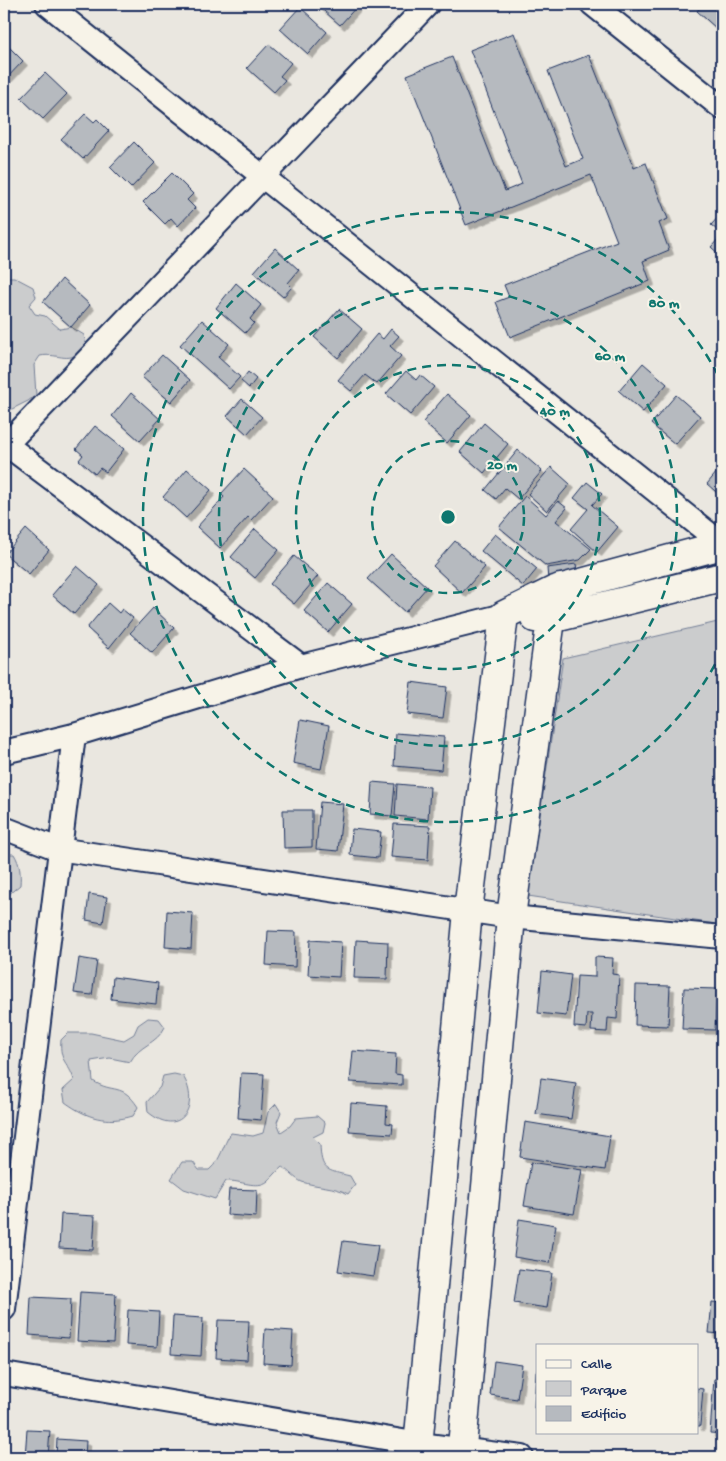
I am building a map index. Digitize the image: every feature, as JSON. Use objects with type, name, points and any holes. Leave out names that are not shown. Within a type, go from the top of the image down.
[{"type":"street","points":[[47,4],[722,545]]},
{"type":"street","points":[[301,666],[4,445],[428,4]]},
{"type":"street","points":[[592,4],[722,108]]},
{"type":"street","points":[[4,752],[74,735],[301,666],[504,615],[560,588],[722,545]]},
{"type":"street","points":[[504,615],[551,619],[722,577]]},
{"type":"street","points":[[462,1454],[511,918],[551,619],[560,588]]},
{"type":"street","points":[[418,1450],[468,911],[504,615]]},
{"type":"street","points":[[4,1309],[58,848],[74,735]]},
{"type":"street","points":[[4,828],[58,848],[511,918],[722,937]]},
{"type":"street","points":[[4,1374],[418,1450],[522,1457]]},
{"type":"green space","points":[[4,277],[14,277],[33,287],[36,297],[29,305],[35,314],[45,316],[60,329],[71,327],[84,335],[86,346],[74,356],[40,356],[34,365],[36,395],[4,413]]},
{"type":"green space","points":[[722,621],[722,925],[528,896],[563,658]]},
{"type":"green space","points":[[4,854],[14,854],[18,861],[20,873],[20,885],[8,895],[4,894]]},
{"type":"green space","points":[[148,1018],[159,1019],[165,1027],[162,1033],[138,1052],[130,1062],[110,1058],[91,1061],[93,1081],[127,1094],[138,1107],[133,1116],[114,1119],[97,1118],[73,1108],[65,1102],[63,1090],[74,1080],[61,1053],[61,1040],[68,1033],[91,1033],[124,1040],[134,1034],[138,1025]]},
{"type":"green space","points":[[174,1074],[183,1076],[190,1098],[184,1115],[178,1120],[170,1122],[159,1119],[148,1112],[147,1102],[160,1087],[163,1076]]},
{"type":"green space","points":[[276,1104],[281,1112],[277,1122],[281,1132],[290,1126],[296,1118],[317,1116],[325,1123],[323,1132],[313,1137],[320,1144],[322,1160],[326,1168],[350,1176],[355,1185],[348,1194],[337,1189],[302,1182],[282,1167],[264,1184],[254,1185],[226,1181],[215,1199],[184,1189],[171,1179],[182,1162],[193,1162],[199,1170],[209,1170],[217,1161],[231,1133],[253,1136],[263,1133],[268,1112]]},
{"type":"building","points":[[316,4],[359,4],[340,25]]},
{"type":"building","points":[[703,4],[722,4],[722,23],[717,29],[697,11]]},
{"type":"building","points":[[300,7],[327,32],[308,54],[280,29]]},
{"type":"building","points":[[514,33],[566,166],[583,159],[548,71],[589,55],[634,168],[646,163],[668,219],[659,223],[669,250],[643,261],[650,281],[510,337],[496,302],[509,297],[504,285],[617,241],[591,175],[466,225],[407,75],[452,57],[505,191],[522,184],[470,50]]},
{"type":"building","points":[[4,42],[23,61],[4,81]]},
{"type":"building","points":[[269,44],[291,63],[280,76],[285,80],[274,92],[247,68]]},
{"type":"building","points":[[45,73],[67,94],[43,119],[21,98]]},
{"type":"building","points":[[85,114],[94,122],[97,119],[109,131],[83,159],[61,139]]},
{"type":"building","points":[[134,142],[155,163],[131,188],[110,167]]},
{"type":"building","points":[[172,173],[193,194],[187,200],[195,208],[178,226],[171,218],[165,224],[143,202]]},
{"type":"building","points":[[722,213],[722,234],[711,225]]},
{"type":"building","points":[[722,235],[722,257],[711,247]]},
{"type":"building","points":[[275,248],[299,270],[288,283],[292,287],[283,297],[254,272]]},
{"type":"building","points":[[62,279],[90,305],[71,327],[43,302]]},
{"type":"building","points":[[236,283],[261,305],[250,319],[254,323],[245,333],[216,308]]},
{"type":"building","points":[[339,309],[362,329],[338,358],[314,337]]},
{"type":"building","points":[[202,320],[229,344],[218,357],[240,377],[229,389],[180,345]]},
{"type":"building","points":[[391,329],[399,336],[390,346],[401,356],[377,384],[365,375],[351,391],[338,380],[377,334],[383,339]]},
{"type":"building","points":[[162,355],[190,380],[171,402],[142,377]]},
{"type":"building","points":[[643,363],[667,384],[643,412],[619,391]]},
{"type":"building","points":[[406,371],[416,380],[420,375],[434,387],[410,415],[386,394]]},
{"type":"building","points":[[248,372],[256,379],[249,388],[241,381]]},
{"type":"building","points":[[131,393],[160,419],[140,441],[112,416]]},
{"type":"building","points":[[447,394],[471,415],[447,443],[423,422]]},
{"type":"building","points":[[676,395],[700,416],[675,444],[651,424]]},
{"type":"building","points":[[242,399],[262,417],[247,434],[227,416]]},
{"type":"building","points":[[484,423],[508,444],[484,473],[460,452]]},
{"type":"building","points":[[95,426],[124,449],[106,472],[100,468],[95,474],[79,460],[83,455],[76,449]]},
{"type":"building","points":[[518,450],[542,471],[518,499],[505,488],[496,499],[485,490]]},
{"type":"building","points":[[722,466],[722,497],[707,484]]},
{"type":"building","points":[[551,467],[570,484],[547,511],[528,494]]},
{"type":"building","points":[[187,469],[211,490],[186,518],[163,497]]},
{"type":"building","points":[[244,469],[273,496],[251,520],[248,517],[220,548],[197,527],[224,497],[221,494]]},
{"type":"building","points":[[587,482],[602,494],[592,505],[618,527],[597,552],[571,529],[588,509],[574,498]]},
{"type":"building","points":[[525,496],[546,515],[558,501],[567,508],[556,521],[591,549],[580,560],[546,566],[499,527]]},
{"type":"building","points":[[26,529],[49,550],[29,574],[5,554]]},
{"type":"building","points":[[255,529],[279,550],[255,578],[231,557]]},
{"type":"building","points":[[495,534],[537,569],[523,586],[481,551]]},
{"type":"building","points":[[455,541],[485,567],[462,593],[433,566]]},
{"type":"building","points":[[391,554],[427,587],[405,612],[368,579]]},
{"type":"building","points":[[294,556],[318,576],[294,604],[270,584]]},
{"type":"building","points":[[576,564],[578,576],[548,580],[547,568]]},
{"type":"building","points":[[77,566],[99,585],[74,614],[52,595]]},
{"type":"building","points":[[328,583],[352,604],[328,632],[304,611]]},
{"type":"building","points":[[108,603],[119,613],[122,609],[133,618],[109,648],[87,628]]},
{"type":"building","points":[[153,608],[174,628],[152,653],[130,633]]},
{"type":"building","points":[[411,682],[447,687],[443,718],[407,714]]},
{"type":"building","points":[[300,720],[329,726],[321,769],[293,763]]},
{"type":"building","points":[[396,733],[444,737],[441,770],[394,766]]},
{"type":"building","points":[[372,782],[395,784],[392,816],[370,814]]},
{"type":"building","points":[[397,784],[430,787],[428,819],[395,816]]},
{"type":"building","points":[[320,802],[343,804],[338,851],[316,849]]},
{"type":"building","points":[[283,810],[312,810],[312,847],[284,848]]},
{"type":"building","points":[[394,824],[430,826],[428,860],[391,857]]},
{"type":"building","points":[[352,829],[381,832],[378,858],[350,855]]},
{"type":"building","points":[[89,894],[107,897],[103,923],[86,920]]},
{"type":"building","points":[[167,911],[193,913],[191,949],[165,947]]},
{"type":"building","points":[[268,931],[296,932],[295,967],[266,965]]},
{"type":"building","points":[[310,940],[341,942],[339,977],[308,975]]},
{"type":"building","points":[[356,940],[388,942],[387,979],[354,978]]},
{"type":"building","points":[[595,957],[613,958],[612,974],[619,975],[617,1019],[608,1018],[607,1032],[591,1031],[592,1014],[587,1014],[586,1028],[574,1027],[577,976],[595,977]]},
{"type":"building","points":[[79,958],[97,961],[92,995],[74,993]]},
{"type":"building","points":[[542,971],[571,975],[566,1016],[538,1013]]},
{"type":"building","points":[[113,977],[158,983],[156,1004],[111,999]]},
{"type":"building","points":[[636,985],[670,986],[668,1026],[635,1025]]},
{"type":"building","points":[[684,988],[717,989],[715,1030],[682,1029]]},
{"type":"building","points":[[353,1051],[396,1054],[395,1074],[402,1075],[402,1085],[350,1082]]},
{"type":"building","points":[[241,1073],[264,1074],[261,1120],[238,1118]]},
{"type":"building","points":[[541,1078],[576,1083],[571,1119],[536,1114]]},
{"type":"building","points":[[351,1103],[387,1106],[386,1123],[393,1124],[392,1134],[349,1131]]},
{"type":"building","points":[[525,1122],[610,1136],[605,1170],[520,1157]]},
{"type":"building","points":[[531,1162],[582,1170],[574,1214],[524,1206]]},
{"type":"building","points":[[229,1189],[257,1190],[256,1217],[227,1215]]},
{"type":"building","points":[[61,1214],[95,1216],[93,1250],[59,1248]]},
{"type":"building","points":[[519,1219],[556,1225],[550,1263],[514,1257]]},
{"type":"building","points":[[343,1241],[378,1245],[373,1276],[338,1271]]},
{"type":"building","points":[[519,1269],[552,1273],[547,1308],[514,1303]]},
{"type":"building","points":[[80,1292],[116,1294],[113,1343],[77,1341]]},
{"type":"building","points":[[31,1297],[71,1299],[69,1338],[29,1335]]},
{"type":"building","points":[[712,1302],[722,1303],[722,1334],[709,1333]]},
{"type":"building","points":[[128,1310],[159,1312],[157,1347],[126,1345]]},
{"type":"building","points":[[173,1316],[203,1318],[201,1356],[171,1354]]},
{"type":"building","points":[[218,1320],[249,1321],[247,1360],[216,1358]]},
{"type":"building","points":[[265,1329],[293,1331],[291,1365],[263,1363]]},
{"type":"building","points":[[494,1361],[522,1365],[517,1399],[490,1395]]},
{"type":"building","points":[[536,1371],[536,1408],[534,1408]]},
{"type":"building","points":[[714,1379],[722,1379],[722,1434],[710,1433]]},
{"type":"building","points":[[698,1388],[703,1389],[700,1426],[698,1426]]},
{"type":"building","points":[[27,1430],[50,1431],[48,1457],[25,1457]]},
{"type":"building","points":[[57,1439],[86,1441],[85,1457],[56,1457]]}]
